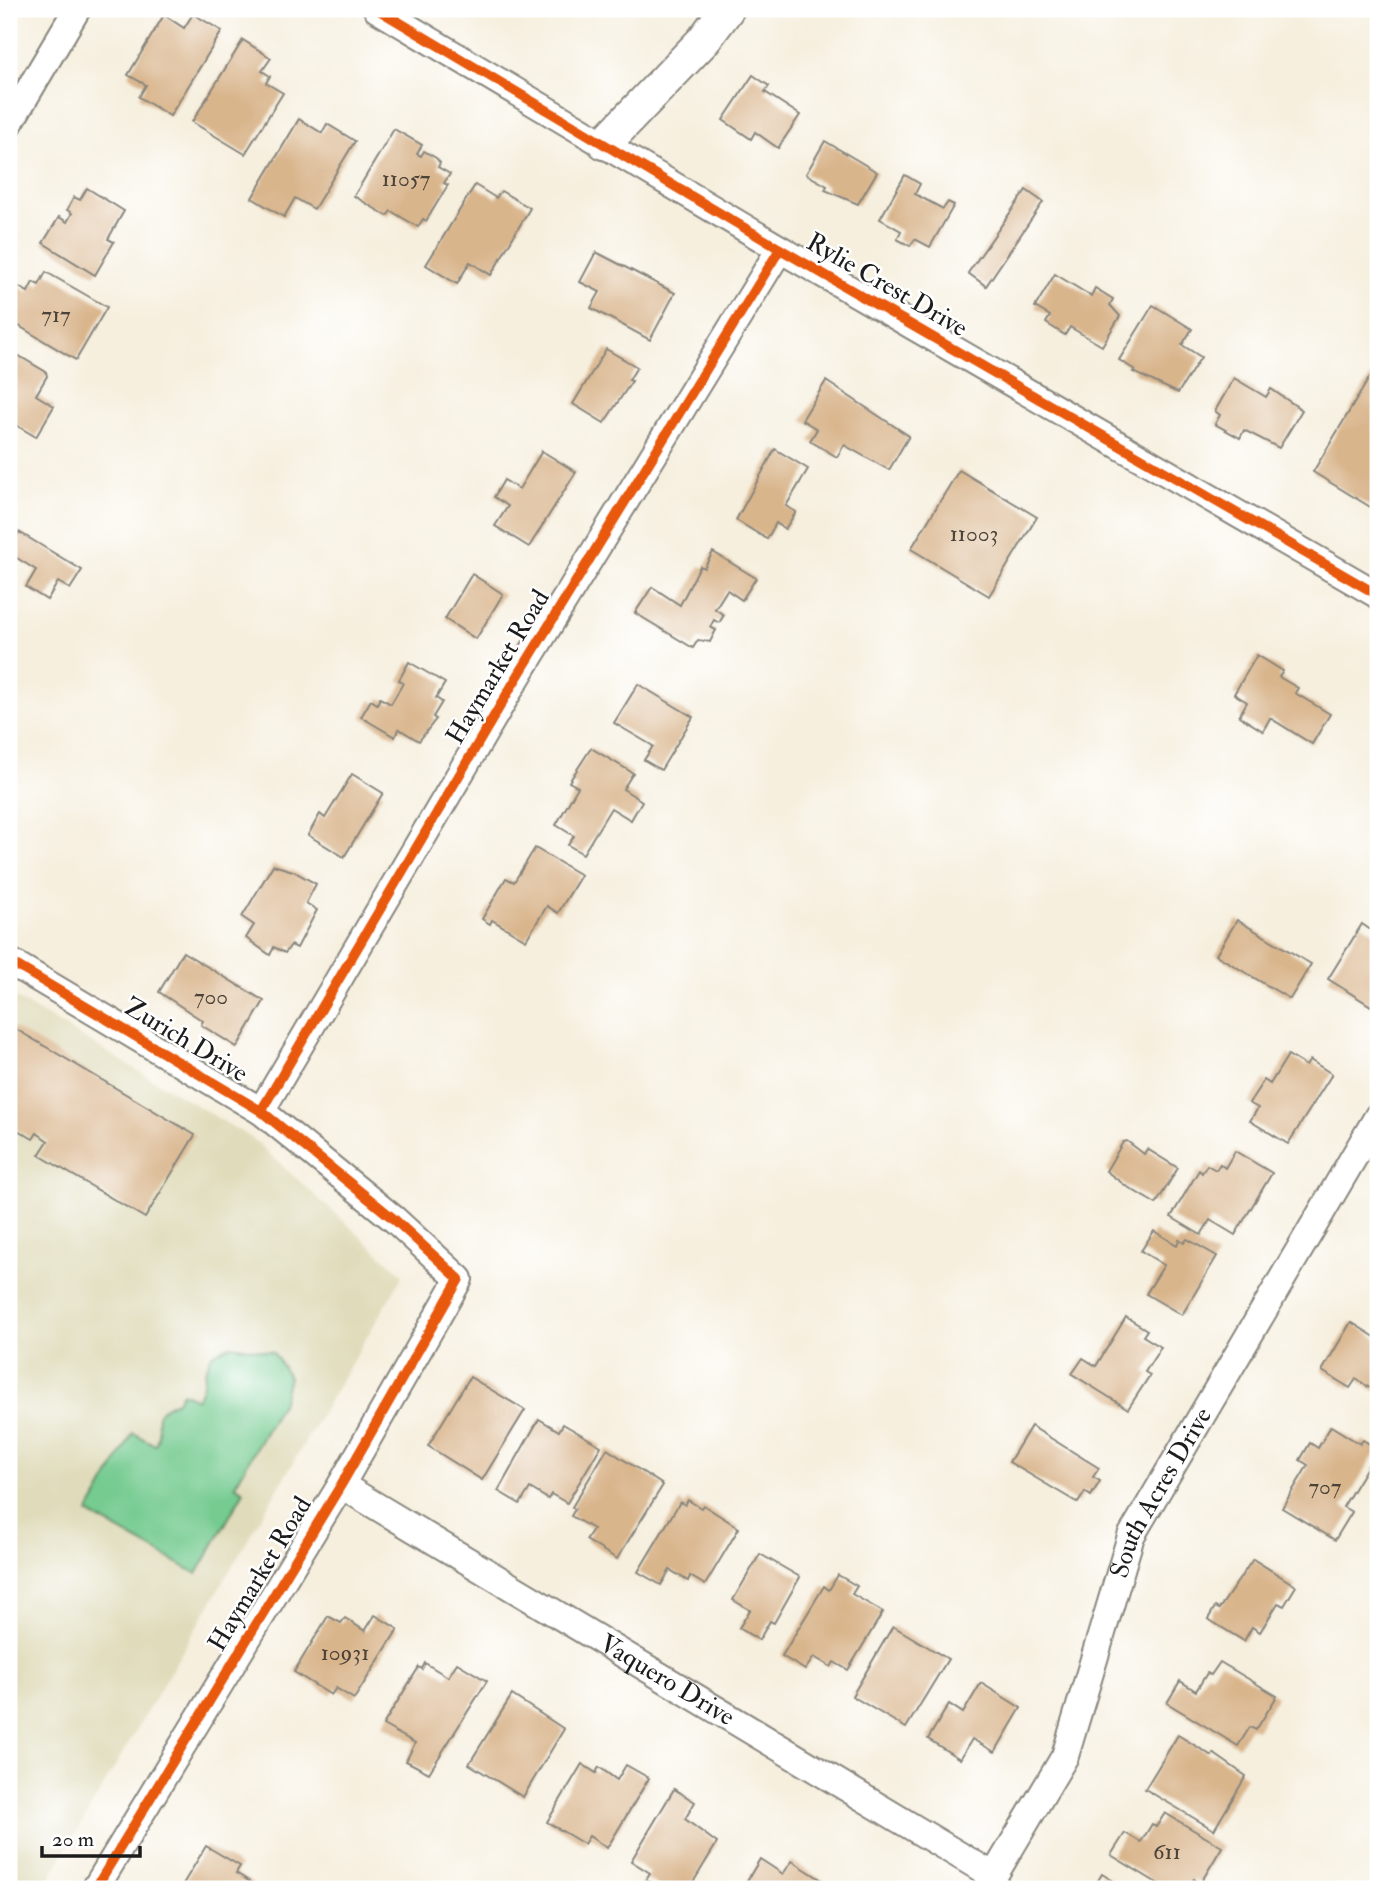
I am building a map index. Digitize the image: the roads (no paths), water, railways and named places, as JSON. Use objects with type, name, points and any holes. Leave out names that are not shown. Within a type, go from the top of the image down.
[{"type":"street","points":[[9,124],[77,9]]},
{"type":"street","name":"Rylie Crest Drive","points":[[377,9],[779,249],[1378,595]]},
{"type":"street","points":[[605,144],[703,41],[727,9]]},
{"type":"street","name":"Haymarket Road","points":[[261,1111],[513,684],[779,249]]},
{"type":"street","name":"Zurich Drive","points":[[9,961],[261,1111],[395,1220],[459,1279]]},
{"type":"street","name":"South Acres Drive","points":[[990,1883],[1065,1756],[1131,1536],[1378,1116]]},
{"type":"street","name":"Haymarket Road","points":[[96,1889],[341,1485],[459,1279]]},
{"type":"street","name":"Vaquero Drive","points":[[341,1485],[990,1883]]}]
